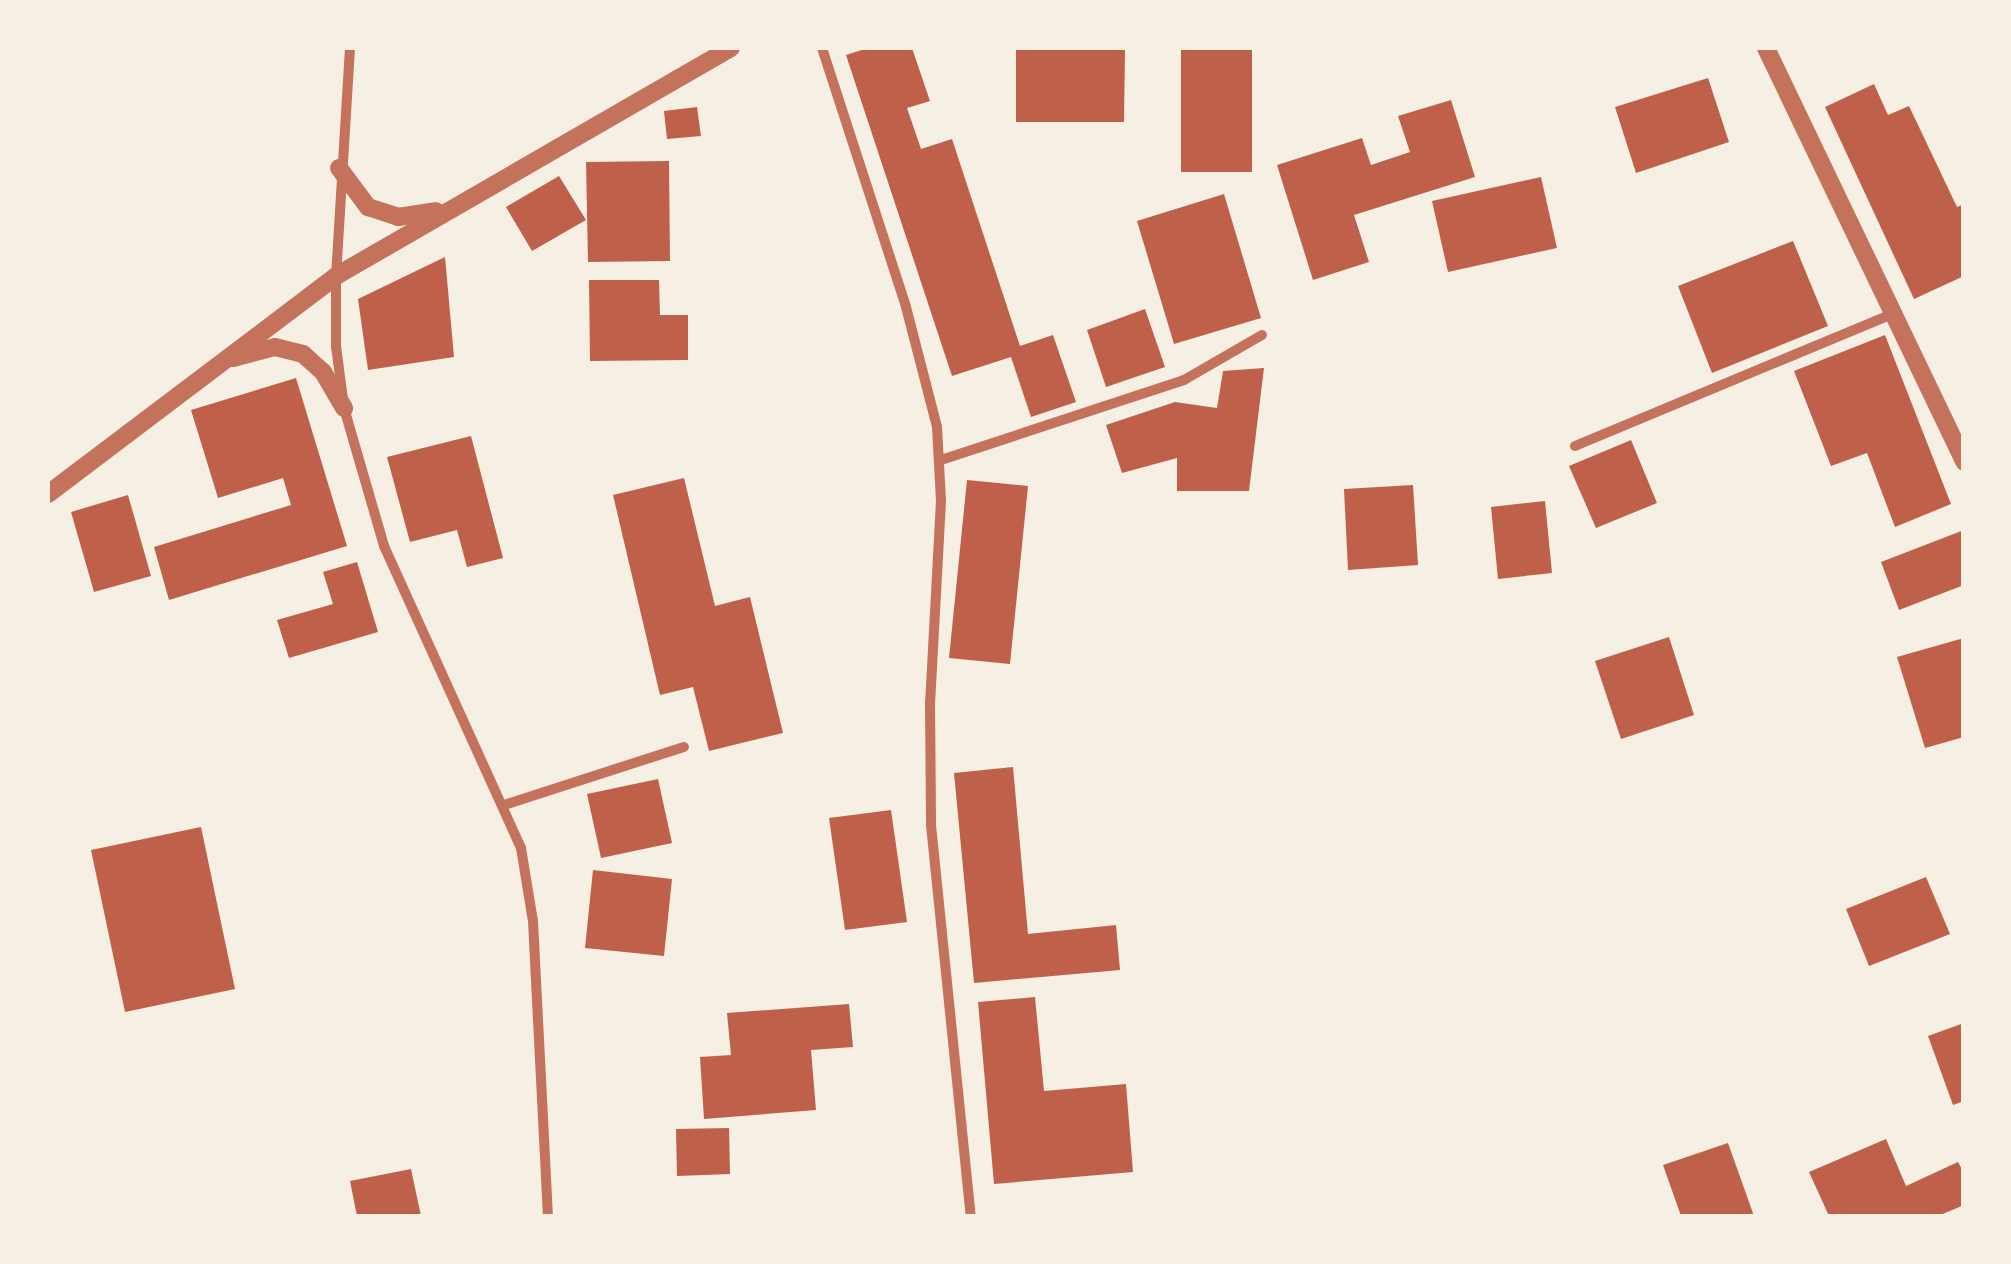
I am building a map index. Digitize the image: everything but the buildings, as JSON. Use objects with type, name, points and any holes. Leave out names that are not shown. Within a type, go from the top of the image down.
[{"type":"street","points":[[350,48],[339,168],[336,276],[336,346],[344,408],[384,546],[521,848],[530,896],[548,1216]]},
{"type":"street","points":[[48,494],[336,276],[731,48]]},
{"type":"street","points":[[822,48],[928,380],[940,460],[928,770],[971,1216]]},
{"type":"street","points":[[1766,48],[1964,462]]},
{"type":"street","points":[[339,168],[355,194],[382,213],[416,216],[456,206]]},
{"type":"street","points":[[1574,446],[1894,313]]},
{"type":"street","points":[[940,460],[1184,380],[1262,335]]},
{"type":"street","points":[[214,365],[260,348],[303,354],[324,372],[344,408]]},
{"type":"street","points":[[504,806],[684,747]]}]
